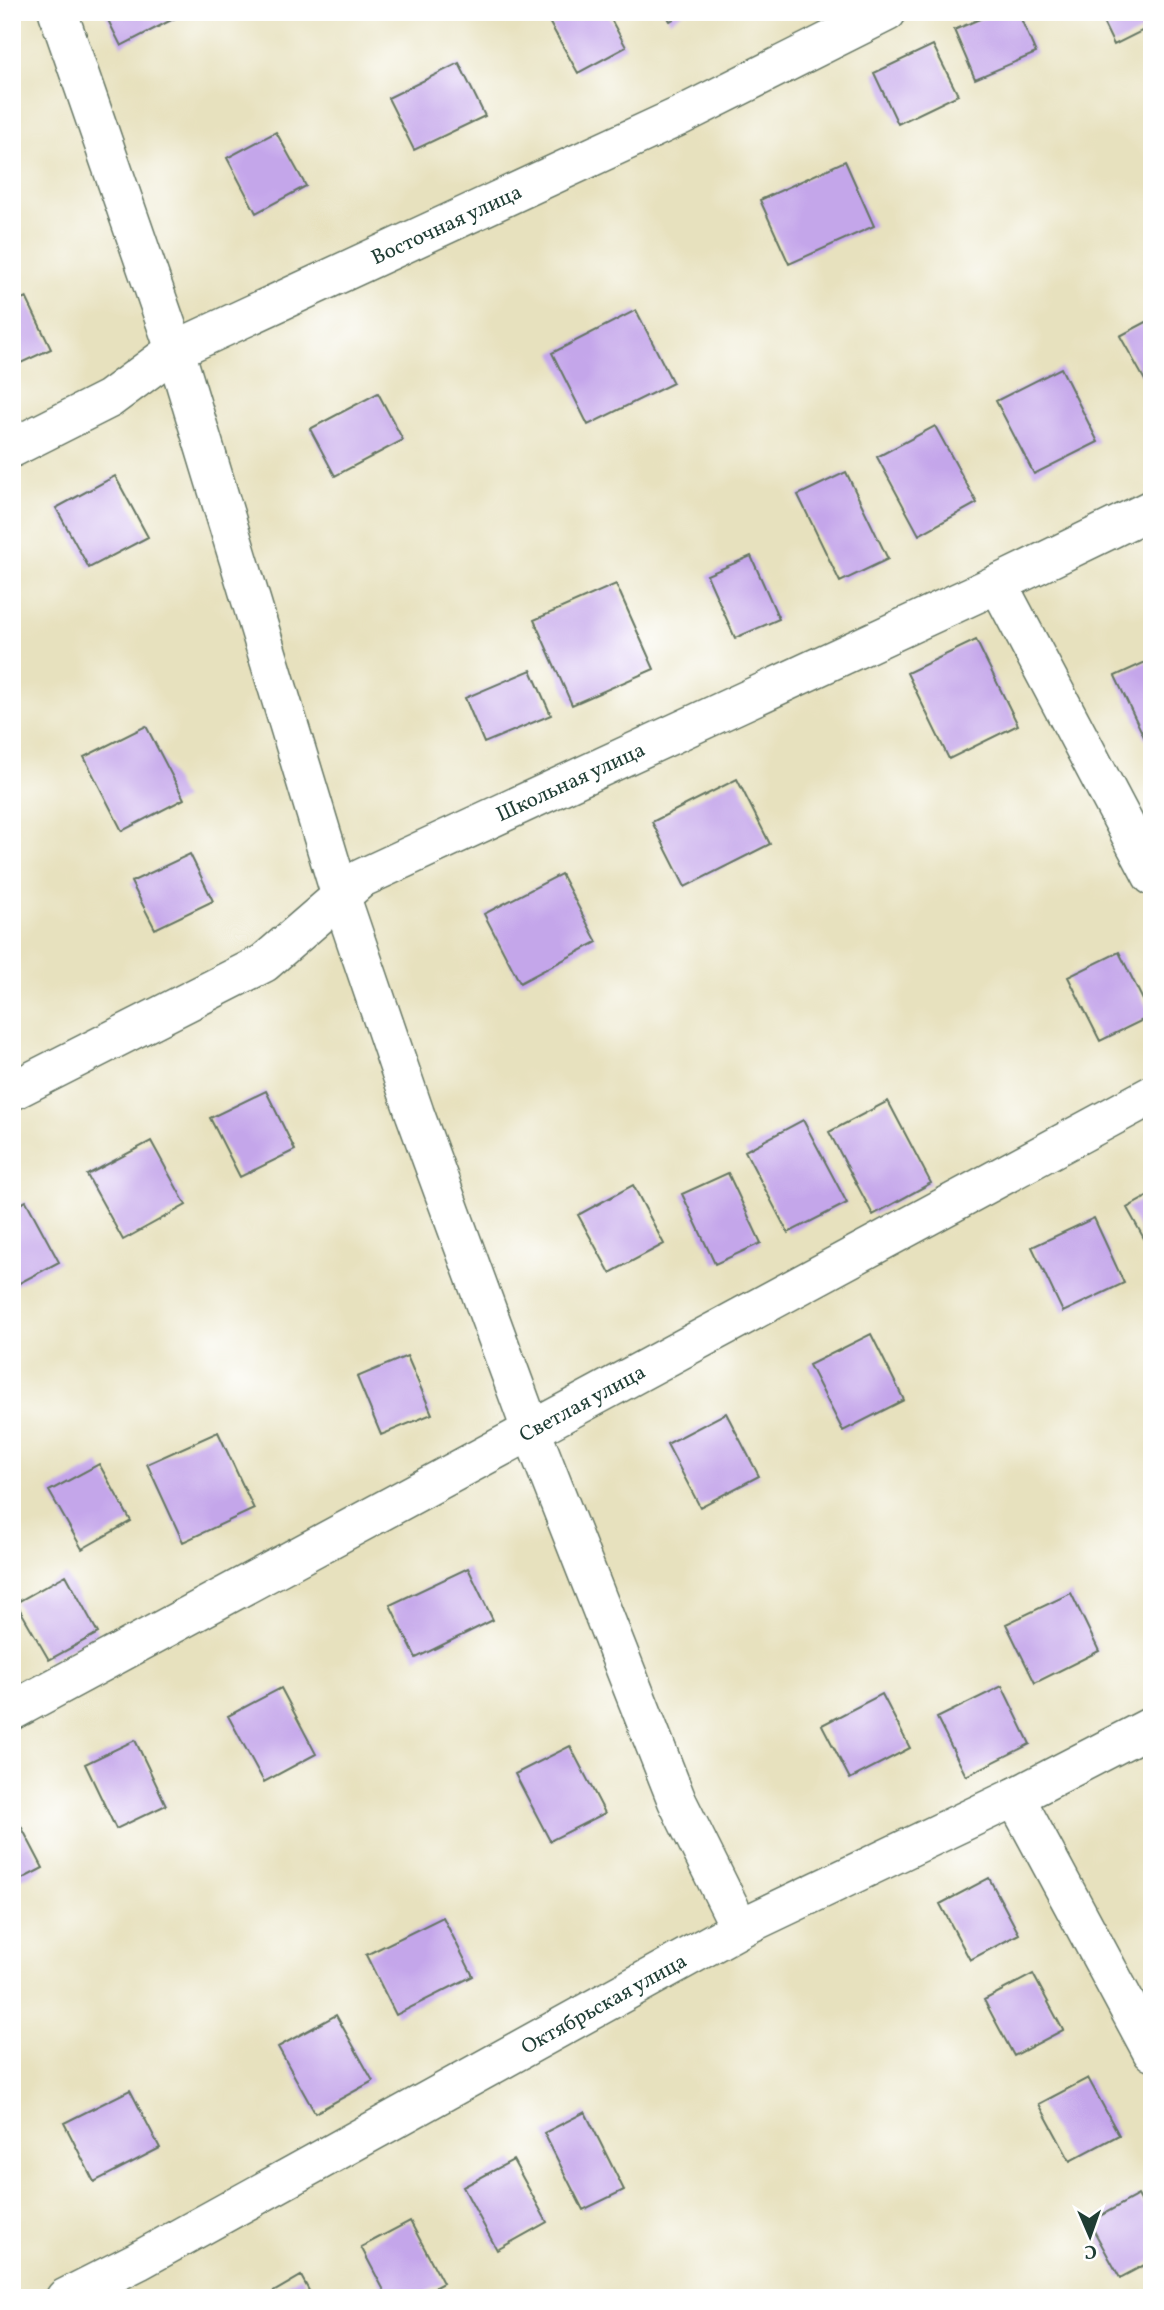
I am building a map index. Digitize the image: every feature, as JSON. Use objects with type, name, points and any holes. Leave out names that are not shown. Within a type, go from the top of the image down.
[{"type":"street","points":[[58,12],[175,350],[341,897],[415,1114],[531,1430],[677,1801],[740,1928]]},
{"type":"street","name":"Восточная улица","points":[[12,448],[109,399],[175,350],[680,116],[887,12]]},
{"type":"street","name":"Школьная улица","points":[[12,1091],[264,963],[362,878],[998,584],[1152,509]]},
{"type":"street","points":[[998,584],[1152,876]]},
{"type":"street","name":"Светлая улица","points":[[12,1711],[1152,1095]]},
{"type":"street","name":"Октябрьская улица","points":[[65,2298],[138,2261],[740,1928],[1015,1797],[1152,1726]]},
{"type":"street","points":[[1015,1797],[1152,2052]]},
{"type":"building","points":[[104,12],[187,12],[121,46]]},
{"type":"building","points":[[557,12],[607,12],[626,47],[578,73],[547,18]]},
{"type":"building","points":[[665,12],[685,12],[670,21]]},
{"type":"building","points":[[996,12],[1018,12],[1036,53],[975,79],[954,30]]},
{"type":"building","points":[[1098,12],[1152,12],[1152,26],[1114,45]]},
{"type":"building","points":[[933,45],[958,95],[898,124],[874,73]]},
{"type":"building","points":[[459,63],[485,116],[414,150],[388,98]]},
{"type":"building","points":[[276,132],[306,186],[256,213],[227,158]]},
{"type":"building","points":[[845,161],[874,226],[789,264],[760,200]]},
{"type":"building","points":[[26,297],[51,349],[12,367],[12,303]]},
{"type":"building","points":[[636,310],[673,383],[588,425],[552,353]]},
{"type":"building","points":[[1152,319],[1152,393],[1120,336]]},
{"type":"building","points":[[1061,368],[1098,442],[1034,474],[996,401]]},
{"type":"building","points":[[378,393],[403,440],[335,476],[310,429]]},
{"type":"building","points":[[935,426],[977,503],[919,535],[877,457]]},
{"type":"building","points":[[846,472],[888,559],[840,582],[798,495]]},
{"type":"building","points":[[115,476],[148,537],[89,568],[56,508]]},
{"type":"building","points":[[751,556],[779,619],[735,638],[707,575]]},
{"type":"building","points":[[616,584],[654,669],[572,705],[534,620]]},
{"type":"building","points":[[976,640],[1018,725],[949,759],[907,673]]},
{"type":"building","points":[[1152,659],[1152,736],[1145,739],[1115,676]]},
{"type":"building","points":[[531,670],[551,715],[484,743],[465,698]]},
{"type":"building","points":[[146,726],[184,799],[122,831],[84,757]]},
{"type":"building","points":[[737,779],[770,844],[685,887],[652,822]]},
{"type":"building","points":[[190,854],[213,901],[155,929],[131,882]]},
{"type":"building","points":[[561,874],[597,942],[520,983],[484,914]]},
{"type":"building","points":[[1119,952],[1151,1016],[1100,1041],[1068,977]]},
{"type":"building","points":[[266,1091],[295,1150],[240,1177],[210,1118]]},
{"type":"building","points":[[888,1101],[931,1183],[873,1215],[829,1132]]},
{"type":"building","points":[[803,1120],[847,1203],[788,1233],[745,1151]]},
{"type":"building","points":[[151,1141],[186,1205],[123,1240],[87,1175]]},
{"type":"building","points":[[728,1173],[761,1243],[715,1264],[682,1194]]},
{"type":"building","points":[[633,1185],[664,1244],[610,1273],[578,1215]]},
{"type":"building","points":[[1152,1194],[1152,1253],[1127,1208]]},
{"type":"building","points":[[26,1201],[59,1262],[12,1287],[12,1208]]},
{"type":"building","points":[[1094,1218],[1124,1283],[1063,1312],[1032,1247]]},
{"type":"building","points":[[871,1334],[904,1400],[843,1431],[809,1365]]},
{"type":"building","points":[[407,1356],[432,1414],[381,1435],[357,1377]]},
{"type":"building","points":[[726,1413],[759,1476],[700,1507],[667,1444]]},
{"type":"building","points":[[218,1432],[254,1509],[183,1542],[147,1464]]},
{"type":"building","points":[[99,1464],[131,1521],[82,1549],[49,1491]]},
{"type":"building","points":[[468,1568],[493,1620],[416,1658],[390,1605]]},
{"type":"building","points":[[66,1575],[98,1633],[49,1660],[16,1603]]},
{"type":"building","points":[[1071,1593],[1099,1651],[1035,1683],[1006,1624]]},
{"type":"building","points":[[1002,1686],[1030,1744],[966,1776],[937,1718]]},
{"type":"building","points":[[281,1688],[316,1754],[264,1782],[228,1716]]},
{"type":"building","points":[[882,1694],[910,1748],[850,1779],[822,1725]]},
{"type":"building","points":[[135,1740],[166,1805],[116,1829],[85,1764]]},
{"type":"building","points":[[570,1746],[605,1813],[550,1841],[515,1774]]},
{"type":"building","points":[[12,1809],[43,1868],[12,1884]]},
{"type":"building","points":[[989,1878],[1019,1934],[970,1960],[940,1904]]},
{"type":"building","points":[[443,1917],[473,1976],[396,2015],[366,1955]]},
{"type":"building","points":[[1033,1974],[1063,2030],[1014,2056],[984,2000]]},
{"type":"building","points":[[336,2015],[373,2081],[315,2113],[278,2047]]},
{"type":"building","points":[[1088,2078],[1119,2135],[1070,2161],[1039,2104]]},
{"type":"building","points":[[130,2090],[160,2148],[94,2182],[64,2123]]},
{"type":"building","points":[[585,2112],[624,2190],[583,2210],[544,2133]]},
{"type":"building","points":[[513,2160],[547,2222],[497,2250],[463,2187]]},
{"type":"building","points":[[1138,2195],[1152,2221],[1152,2261],[1120,2278],[1089,2222]]},
{"type":"building","points":[[410,2221],[443,2283],[415,2298],[388,2298],[361,2247]]},
{"type":"building","points":[[301,2276],[313,2298],[263,2298]]}]
